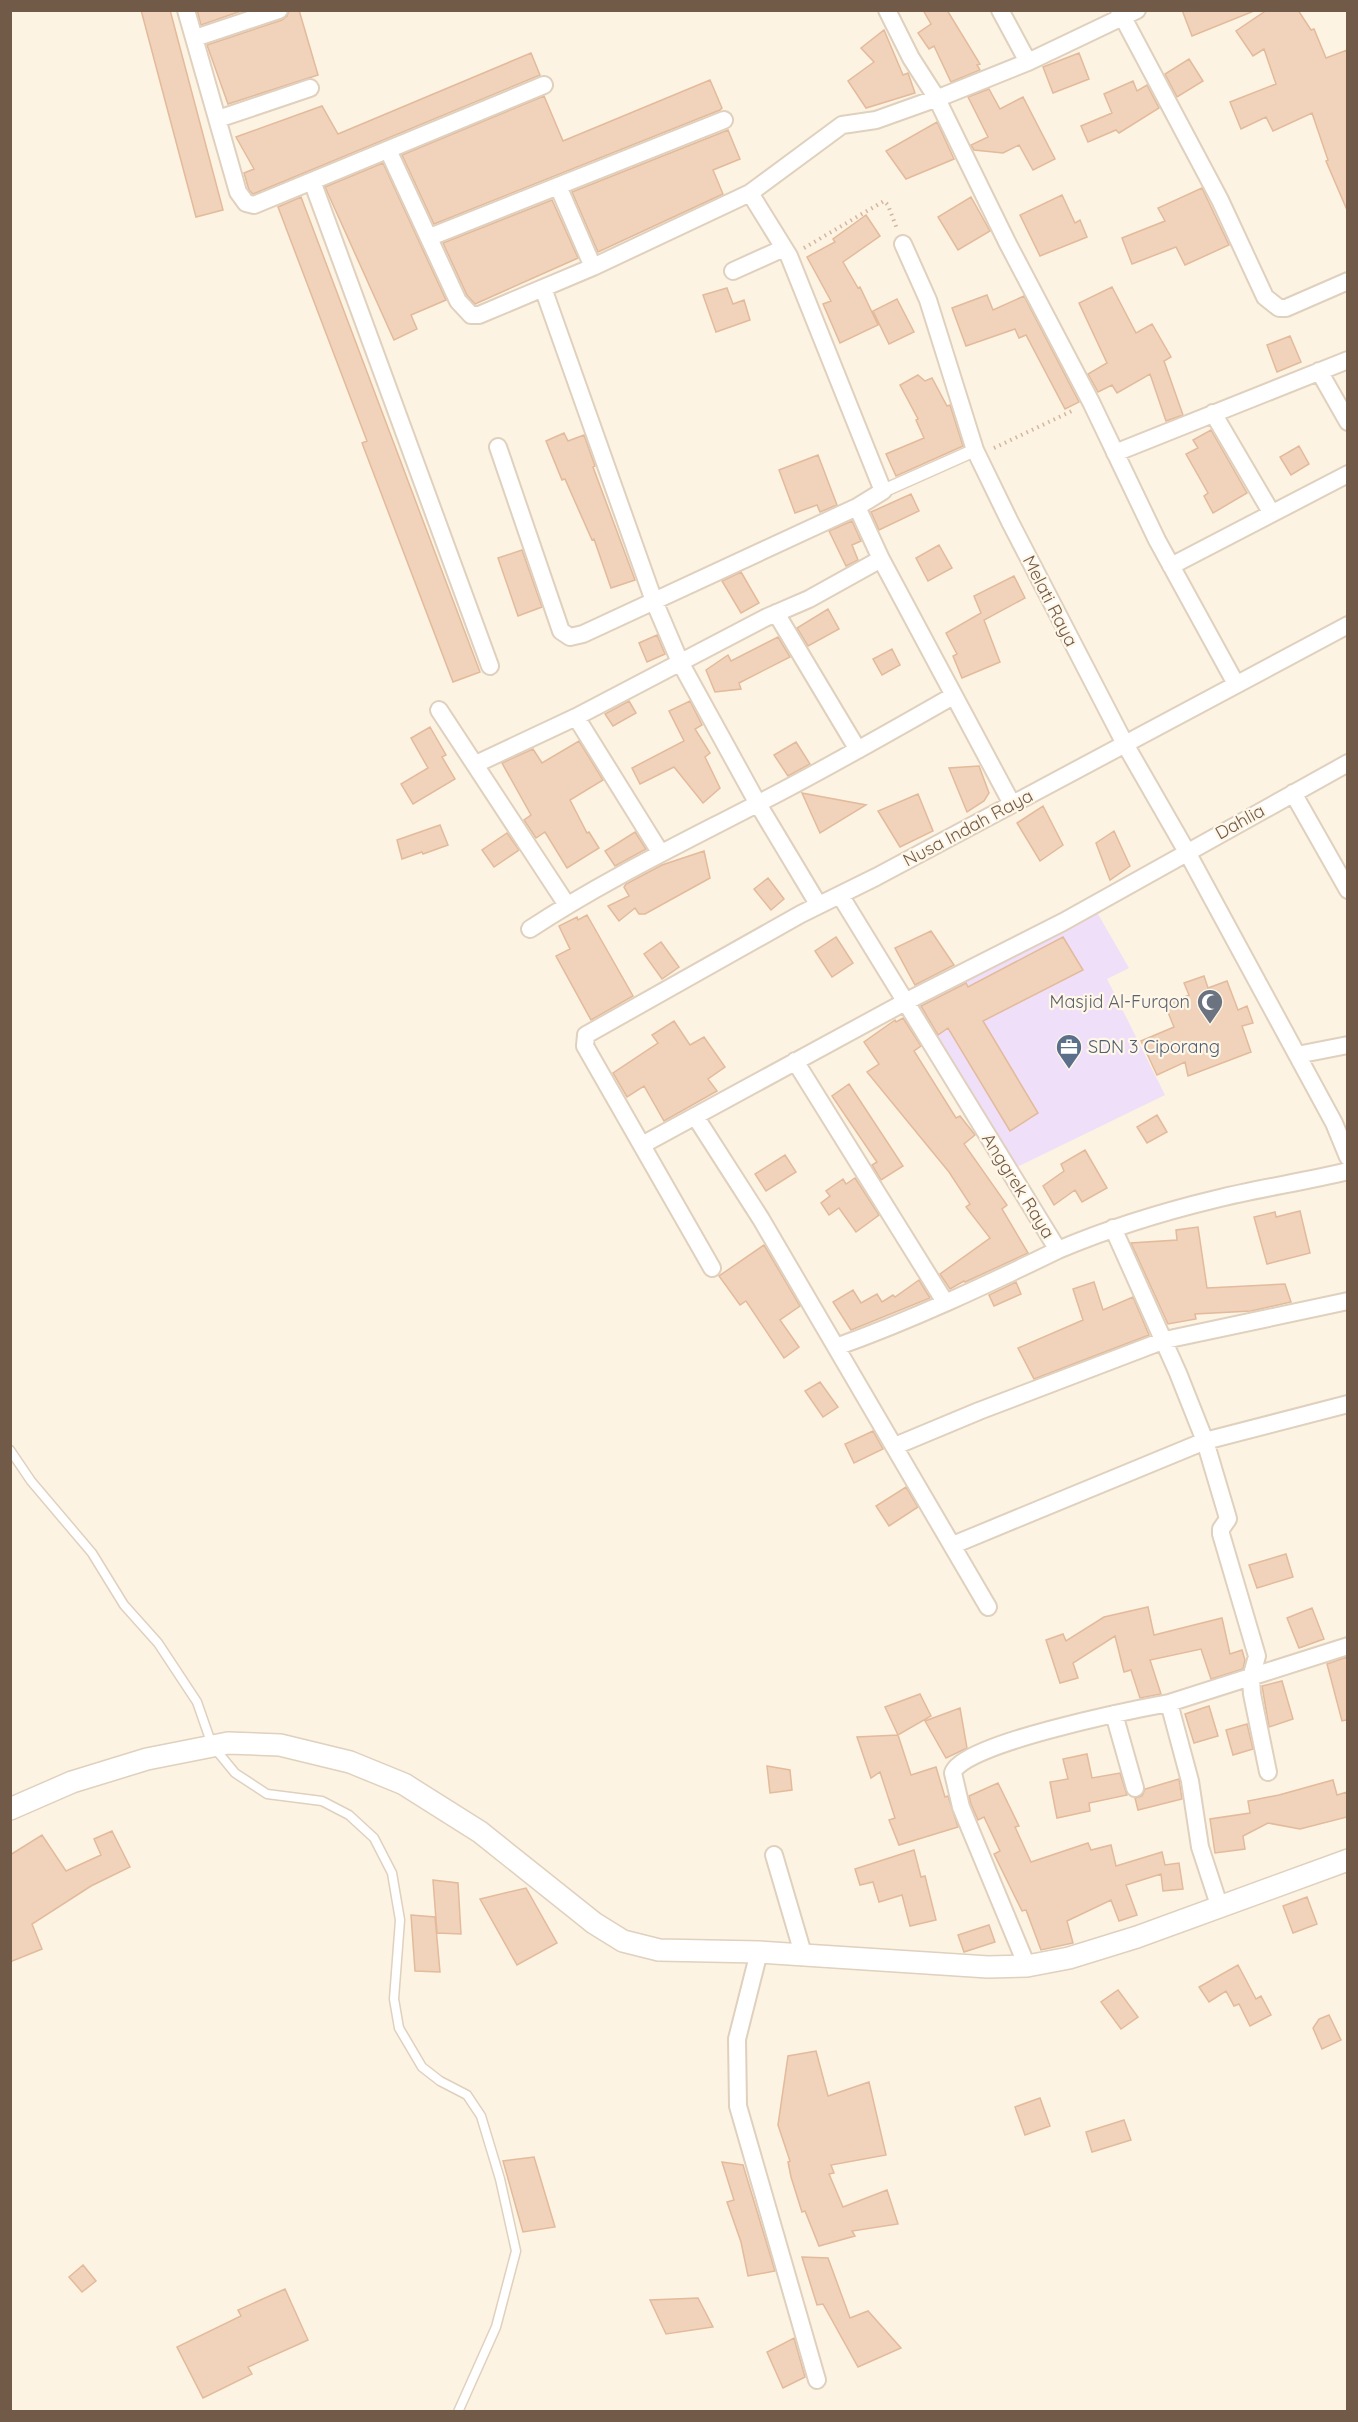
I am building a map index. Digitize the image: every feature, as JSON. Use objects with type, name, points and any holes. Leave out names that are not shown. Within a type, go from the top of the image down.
[{"type":"street","points":[[186,10],[238,192],[246,203],[254,205],[544,85]]},
{"type":"street","points":[[195,38],[279,10]]},
{"type":"street","points":[[887,10],[911,58],[936,97],[1007,243],[1091,402],[1171,566],[1236,684]]},
{"type":"street","points":[[1000,10],[1028,62]]},
{"type":"street","points":[[388,150],[458,301],[471,315],[480,315],[593,267],[750,193],[842,125],[876,120],[1028,62],[1126,13],[1220,200],[1265,297],[1279,308],[1286,308],[1347,281]]},
{"type":"street","points":[[218,119],[310,88]]},
{"type":"street","points":[[430,237],[724,120]]},
{"type":"street","points":[[312,182],[490,666]]},
{"type":"street","points":[[558,186],[593,267]]},
{"type":"street","points":[[750,193],[786,252],[883,491]]},
{"type":"street","name":"Melati Raya","points":[[903,244],[928,300],[977,453],[1015,533],[1125,744],[1187,852],[1334,1123],[1347,1156]]},
{"type":"street","points":[[733,271],[786,252]]},
{"type":"street","points":[[543,288],[654,601],[680,662],[758,804],[818,904]]},
{"type":"street","points":[[1115,453],[1347,360]]},
{"type":"street","points":[[1319,371],[1347,422]]},
{"type":"street","points":[[1213,413],[1271,512]]},
{"type":"street","points":[[498,447],[561,631],[570,637],[576,637],[857,507],[883,491],[977,453]]},
{"type":"street","points":[[1171,566],[1347,474]]},
{"type":"street","points":[[857,507],[881,559],[1012,804]]},
{"type":"street","points":[[476,764],[576,717],[776,613],[809,599],[881,559]]},
{"type":"street","points":[[776,613],[858,750]]},
{"type":"street","name":"Nusa Indah Raya","points":[[642,1145],[585,1046],[585,1037],[590,1032],[818,904],[840,895],[1347,625]]},
{"type":"street","points":[[530,929],[660,852],[758,804],[953,696]]},
{"type":"street","points":[[439,710],[567,905]]},
{"type":"street","points":[[576,717],[660,852]]},
{"type":"street","name":"Dahlia","points":[[642,1145],[905,1002],[1064,922],[1347,763]]},
{"type":"street","points":[[1293,793],[1347,890]]},
{"type":"street","name":"Anggrek Raya","points":[[840,895],[1059,1250],[1113,1228],[1219,1198],[1301,1183],[1347,1171]]},
{"type":"street","points":[[1298,1056],[1347,1045]]},
{"type":"street","points":[[795,1061],[945,1302]]},
{"type":"street","points":[[695,1116],[761,1219],[988,1607]]},
{"type":"street","points":[[642,1145],[712,1268]]},
{"type":"street","points":[[1113,1228],[1165,1340],[1204,1442],[1228,1519],[1221,1529],[1221,1534],[1257,1656],[1251,1678],[1252,1694],[1268,1772]]},
{"type":"street","points":[[836,1347],[875,1333],[1059,1250]]},
{"type":"street","points":[[895,1446],[979,1410],[1165,1340],[1347,1301]]},
{"type":"street","points":[[953,1545],[1204,1442],[1347,1404]]},
{"type":"street","points":[[1027,1966],[962,1807],[953,1773],[954,1769],[975,1756],[1009,1743],[1114,1714],[1169,1703],[1347,1646]]},
{"type":"street","points":[[1169,1703],[1190,1781],[1200,1847],[1220,1908]]},
{"type":"street","points":[[1114,1714],[1135,1788]]},
{"type":"street","points":[[10,1809],[72,1782],[147,1759],[228,1743],[280,1745],[350,1762],[404,1784],[480,1832],[594,1923],[623,1941],[659,1950],[759,1952],[804,1957],[988,1967],[1027,1966],[1069,1958],[1220,1908],[1347,1860]]},
{"type":"street","points":[[774,1855],[804,1957]]},
{"type":"street","points":[[759,1952],[737,2038],[738,2106],[817,2380]]},
{"type":"lane","points":[[10,1450],[37,1489],[92,1553],[124,1605],[158,1643],[196,1702],[212,1745],[235,1773],[267,1794],[322,1801],[349,1815],[374,1838],[392,1873],[400,1920],[394,1998],[399,2028],[422,2067],[440,2081],[467,2094],[481,2116],[500,2178],[516,2251],[496,2327],[458,2412]]},
{"type":"path","points":[[786,252],[885,201],[903,244]]},
{"type":"path","points":[[977,453],[1091,402]]},
{"type":"shaded area","points":[[1091,902],[1129,968],[1107,979],[1165,1095],[1009,1171],[905,1000]]},
{"type":"building","points":[[141,10],[170,10],[223,210],[196,217]]},
{"type":"building","points":[[197,10],[244,10],[201,25]]},
{"type":"building","points":[[289,10],[299,10],[318,75],[228,104],[207,45],[282,20],[287,16]]},
{"type":"building","points":[[923,10],[947,10],[980,64],[977,65],[980,70],[951,82],[934,46],[929,49],[918,33],[931,24]]},
{"type":"building","points":[[1182,10],[1254,10],[1254,11],[1192,36]]},
{"type":"building","points":[[1267,10],[1298,10],[1311,30],[1314,29],[1326,58],[1347,50],[1347,210],[1326,161],[1328,160],[1312,113],[1273,131],[1266,117],[1241,129],[1230,102],[1276,84],[1264,49],[1253,56],[1236,31]]},
{"type":"building","points":[[884,30],[903,75],[908,73],[915,93],[866,108],[848,81],[874,62],[861,48]]},
{"type":"building","points":[[531,53],[540,75],[253,194],[249,190],[244,173],[254,169],[236,137],[322,106],[338,134]]},
{"type":"building","points":[[1079,53],[1089,79],[1053,93],[1043,67]]},
{"type":"building","points":[[1189,59],[1203,81],[1177,97],[1165,74]]},
{"type":"building","points":[[710,80],[722,108],[720,110],[434,224],[402,155],[544,96],[563,141]]},
{"type":"building","points":[[1133,81],[1137,91],[1147,85],[1159,108],[1119,133],[1116,130],[1088,142],[1081,126],[1112,113],[1104,94]]},
{"type":"building","points":[[989,89],[1000,109],[1023,97],[1055,159],[1033,170],[1019,145],[1003,153],[974,150],[971,145],[988,137],[968,97]]},
{"type":"building","points":[[937,122],[954,159],[906,179],[886,151]]},
{"type":"building","points":[[728,130],[740,159],[713,170],[723,194],[598,252],[572,192]]},
{"type":"building","points":[[383,163],[446,300],[411,315],[417,329],[394,340],[325,187]]},
{"type":"building","points":[[1202,188],[1229,245],[1185,265],[1176,247],[1132,264],[1122,238],[1165,221],[1158,208]]},
{"type":"building","points":[[1062,195],[1075,223],[1080,220],[1087,237],[1040,256],[1020,215]]},
{"type":"building","points":[[301,197],[480,672],[453,682],[362,443],[367,441],[278,207]]},
{"type":"building","points":[[971,197],[990,231],[958,250],[938,217]]},
{"type":"building","points":[[552,200],[578,258],[475,304],[467,295],[443,243]]},
{"type":"building","points":[[866,215],[880,236],[843,262],[858,288],[860,287],[878,325],[840,343],[823,304],[831,301],[807,257],[835,242],[833,239]]},
{"type":"building","points":[[1112,287],[1136,333],[1152,324],[1171,357],[1164,361],[1183,415],[1166,421],[1150,374],[1117,393],[1112,385],[1098,392],[1088,374],[1107,363],[1079,303]]},
{"type":"building","points":[[727,288],[733,304],[744,300],[750,320],[716,332],[703,295]]},
{"type":"building","points":[[987,295],[993,310],[1024,296],[1079,402],[1065,409],[1026,335],[1019,338],[1015,329],[966,346],[952,308]]},
{"type":"building","points":[[897,299],[914,332],[889,344],[873,311]]},
{"type":"building","points":[[1290,336],[1301,362],[1277,372],[1267,345]]},
{"type":"building","points":[[918,375],[925,381],[932,378],[947,406],[950,405],[963,446],[896,476],[886,454],[924,438],[916,420],[918,419],[900,385]]},
{"type":"building","points":[[1211,430],[1247,493],[1213,513],[1204,496],[1208,493],[1186,454],[1198,448],[1193,440]]},
{"type":"building","points":[[564,433],[568,441],[584,435],[595,466],[593,467],[635,580],[611,588],[594,539],[592,540],[565,479],[562,480],[546,441]]},
{"type":"building","points":[[1299,446],[1309,464],[1291,475],[1280,457]]},
{"type":"building","points":[[818,455],[837,505],[820,512],[817,505],[795,513],[779,470]]},
{"type":"building","points":[[911,494],[919,511],[879,530],[871,512]]},
{"type":"building","points":[[852,521],[861,541],[852,545],[858,560],[846,566],[829,531]]},
{"type":"building","points":[[939,545],[952,568],[928,581],[916,558]]},
{"type":"building","points":[[522,550],[542,607],[518,616],[498,558]]},
{"type":"building","points":[[741,572],[759,603],[741,613],[722,581]]},
{"type":"building","points":[[1014,576],[1025,598],[984,620],[1000,662],[962,678],[953,656],[957,654],[946,633],[981,613],[974,596]]},
{"type":"building","points":[[828,609],[839,629],[808,646],[797,628]]},
{"type":"building","points":[[657,635],[665,654],[647,662],[639,643]]},
{"type":"building","points":[[778,637],[790,657],[739,683],[741,689],[715,692],[706,670],[728,655],[731,661]]},
{"type":"building","points":[[892,649],[900,665],[882,675],[873,659]]},
{"type":"building","points":[[629,701],[636,713],[613,726],[605,714]]},
{"type":"building","points":[[690,701],[702,725],[695,729],[710,753],[705,757],[720,788],[703,803],[674,767],[640,784],[632,768],[684,741],[669,711]]},
{"type":"building","points":[[430,727],[446,755],[442,757],[455,779],[413,804],[401,784],[428,768],[411,738]]},
{"type":"building","points":[[579,741],[603,780],[570,800],[587,833],[589,832],[599,848],[567,868],[545,832],[536,838],[524,820],[531,815],[502,763],[533,749],[542,763]]},
{"type":"building","points":[[796,742],[810,764],[788,776],[774,755]]},
{"type":"building","points":[[979,766],[989,793],[984,801],[967,812],[949,768]]},
{"type":"building","points":[[802,793],[866,805],[820,833]]},
{"type":"building","points":[[918,794],[933,831],[900,847],[878,811]]},
{"type":"building","points":[[1043,806],[1063,845],[1040,861],[1017,823]]},
{"type":"building","points":[[440,825],[448,845],[402,859],[397,840]]},
{"type":"building","points":[[1114,831],[1130,866],[1110,880],[1096,843]]},
{"type":"building","points":[[635,832],[646,849],[615,866],[605,851]]},
{"type":"building","points":[[507,833],[519,850],[494,867],[482,850]]},
{"type":"building","points":[[704,851],[710,878],[645,914],[639,914],[635,908],[619,921],[608,906],[629,896],[624,887],[626,884],[662,865]]},
{"type":"building","points":[[768,878],[784,899],[771,910],[754,889]]},
{"type":"building","points":[[587,915],[633,996],[591,1020],[556,956],[570,949],[559,926]]},
{"type":"building","points":[[931,931],[954,965],[915,985],[895,948]]},
{"type":"building","points":[[836,937],[853,963],[832,977],[815,951]]},
{"type":"building","points":[[1063,937],[1083,970],[983,1021],[1038,1113],[1010,1131],[948,1028],[938,1035],[921,1006],[966,983],[968,987]]},
{"type":"building","points":[[661,942],[679,967],[662,979],[644,954]]},
{"type":"building","name":"Masjid Al-Furqon","points":[[1204,976],[1208,988],[1227,981],[1238,1010],[1247,1006],[1253,1023],[1242,1026],[1251,1052],[1188,1076],[1185,1062],[1157,1075],[1141,1041],[1174,1027],[1165,1005],[1189,995],[1184,983]]},
{"type":"building","points":[[903,1018],[921,1046],[914,1051],[956,1118],[960,1116],[975,1135],[964,1144],[1007,1205],[1002,1209],[1028,1253],[950,1289],[940,1274],[990,1238],[966,1207],[970,1204],[949,1172],[867,1072],[879,1064],[864,1042],[895,1020],[896,1022]]},
{"type":"building","points":[[674,1021],[690,1045],[704,1037],[725,1067],[708,1079],[717,1091],[664,1121],[644,1086],[627,1097],[613,1073],[658,1043],[652,1035]]},
{"type":"building","points":[[849,1084],[903,1166],[881,1180],[872,1165],[877,1162],[832,1096]]},
{"type":"building","points":[[1157,1115],[1167,1132],[1147,1143],[1137,1127]]},
{"type":"building","points":[[1085,1150],[1107,1188],[1082,1202],[1075,1190],[1054,1205],[1043,1186],[1064,1171],[1061,1164]]},
{"type":"building","points":[[785,1155],[796,1172],[766,1191],[755,1174]]},
{"type":"building","points":[[855,1178],[879,1215],[856,1232],[839,1208],[829,1215],[821,1203],[830,1196],[826,1191],[843,1179],[846,1184]]},
{"type":"building","points":[[1300,1211],[1310,1253],[1267,1264],[1254,1217],[1275,1212],[1276,1217]]},
{"type":"building","points":[[1198,1227],[1207,1288],[1285,1284],[1291,1302],[1251,1311],[1195,1314],[1196,1319],[1168,1324],[1131,1243],[1177,1240],[1176,1230]]},
{"type":"building","points":[[764,1245],[800,1306],[780,1320],[799,1347],[784,1358],[746,1301],[740,1305],[719,1276]]},
{"type":"building","points":[[919,1280],[930,1298],[851,1330],[833,1302],[853,1290],[861,1303],[877,1294],[882,1302],[893,1295],[895,1297]]},
{"type":"building","points":[[1016,1282],[1021,1294],[994,1306],[989,1295]]},
{"type":"building","points":[[1094,1282],[1103,1310],[1133,1297],[1149,1335],[1034,1379],[1018,1348],[1083,1320],[1073,1289]]},
{"type":"building","points":[[820,1382],[838,1407],[823,1417],[805,1391]]},
{"type":"building","points":[[873,1431],[883,1449],[854,1463],[845,1444]]},
{"type":"building","points":[[906,1487],[918,1507],[889,1526],[876,1506]]},
{"type":"building","points":[[1286,1554],[1293,1577],[1257,1588],[1249,1565]]},
{"type":"building","points":[[1148,1607],[1154,1635],[1222,1618],[1230,1654],[1242,1650],[1245,1660],[1243,1669],[1211,1679],[1201,1649],[1150,1660],[1161,1694],[1140,1698],[1131,1670],[1124,1672],[1115,1636],[1073,1663],[1078,1678],[1060,1683],[1046,1640],[1063,1634],[1066,1641],[1104,1617]]},
{"type":"building","points":[[1312,1608],[1324,1639],[1299,1648],[1287,1618]]},
{"type":"building","points":[[1347,1657],[1347,1720],[1342,1721],[1327,1664]]},
{"type":"building","points":[[1282,1681],[1293,1719],[1269,1727],[1262,1686]]},
{"type":"building","points":[[920,1694],[931,1716],[898,1735],[885,1707]]},
{"type":"building","points":[[1209,1706],[1218,1736],[1194,1743],[1185,1714]]},
{"type":"building","points":[[960,1708],[967,1748],[946,1758],[925,1721]]},
{"type":"building","points":[[1247,1724],[1253,1749],[1233,1755],[1226,1730]]},
{"type":"building","points":[[898,1735],[911,1775],[936,1767],[945,1797],[948,1796],[958,1827],[899,1845],[889,1820],[895,1818],[880,1772],[871,1778],[857,1737]]},
{"type":"building","points":[[1087,1754],[1092,1778],[1120,1773],[1127,1795],[1089,1803],[1090,1811],[1057,1818],[1050,1782],[1068,1779],[1063,1759]]},
{"type":"building","points":[[767,1766],[790,1770],[792,1790],[770,1793]]},
{"type":"building","points":[[1179,1779],[1182,1799],[1138,1810],[1135,1798],[1142,1796],[1145,1789]]},
{"type":"building","points":[[1333,1780],[1337,1795],[1347,1792],[1347,1817],[1300,1829],[1268,1823],[1243,1836],[1245,1849],[1215,1853],[1210,1819],[1250,1813],[1248,1801]]},
{"type":"building","points":[[998,1783],[1019,1826],[1015,1827],[1031,1862],[1088,1843],[1091,1850],[1111,1845],[1116,1866],[1162,1852],[1165,1865],[1179,1863],[1183,1889],[1163,1891],[1161,1874],[1126,1885],[1137,1915],[1119,1921],[1111,1900],[1067,1921],[1073,1943],[1041,1950],[1026,1910],[1022,1911],[994,1854],[1000,1851],[984,1817],[978,1820],[971,1804],[969,1796]]},
{"type":"building","points":[[112,1831],[130,1867],[91,1886],[32,1924],[42,1949],[10,1962],[10,1855],[42,1835],[66,1871],[101,1855],[94,1839]]},
{"type":"building","points":[[914,1850],[921,1877],[925,1876],[936,1920],[910,1926],[902,1895],[879,1902],[873,1882],[860,1885],[855,1869]]},
{"type":"building","points":[[433,1880],[458,1883],[461,1934],[437,1933]]},
{"type":"building","points":[[526,1888],[557,1943],[517,1965],[480,1899]]},
{"type":"building","points":[[1307,1897],[1317,1924],[1293,1933],[1283,1906]]},
{"type":"building","points":[[411,1915],[435,1917],[440,1972],[415,1971]]},
{"type":"building","points":[[989,1925],[995,1942],[964,1952],[958,1935]]},
{"type":"building","points":[[1238,1965],[1256,1999],[1261,1996],[1271,2015],[1250,2026],[1239,2004],[1234,2006],[1226,1991],[1209,2002],[1199,1987]]},
{"type":"building","points":[[1118,1990],[1138,2017],[1121,2029],[1101,2002]]},
{"type":"building","points":[[1329,2015],[1341,2040],[1322,2049],[1313,2028],[1319,2019]]},
{"type":"building","points":[[816,2051],[828,2096],[869,2082],[886,2155],[831,2165],[834,2173],[829,2174],[843,2207],[887,2190],[898,2224],[852,2231],[855,2236],[819,2246],[805,2211],[802,2212],[791,2177],[788,2162],[790,2161],[778,2125],[788,2056]]},
{"type":"building","points":[[1040,2098],[1050,2126],[1025,2135],[1015,2107]]},
{"type":"building","points":[[1124,2120],[1131,2140],[1092,2152],[1086,2132]]},
{"type":"building","points":[[534,2157],[555,2227],[523,2232],[503,2161]]},
{"type":"building","points":[[722,2162],[743,2165],[775,2271],[748,2276],[741,2242],[727,2202],[734,2200]]},
{"type":"building","points":[[802,2257],[828,2258],[850,2318],[868,2311],[901,2348],[858,2367],[823,2304],[817,2305]]},
{"type":"building","points":[[83,2265],[96,2281],[82,2292],[69,2277]]},
{"type":"building","points":[[285,2289],[308,2340],[248,2367],[252,2374],[203,2398],[177,2347],[241,2316],[238,2310]]},
{"type":"building","points":[[698,2298],[713,2327],[666,2334],[650,2300]]},
{"type":"building","points":[[794,2338],[805,2377],[783,2388],[767,2352]]},
{"type":"place","name":"Masjid Al-Furqon","points":[[1210,1025]]},
{"type":"place","name":"SDN 3 Ciporang","points":[[1069,1070]]}]
